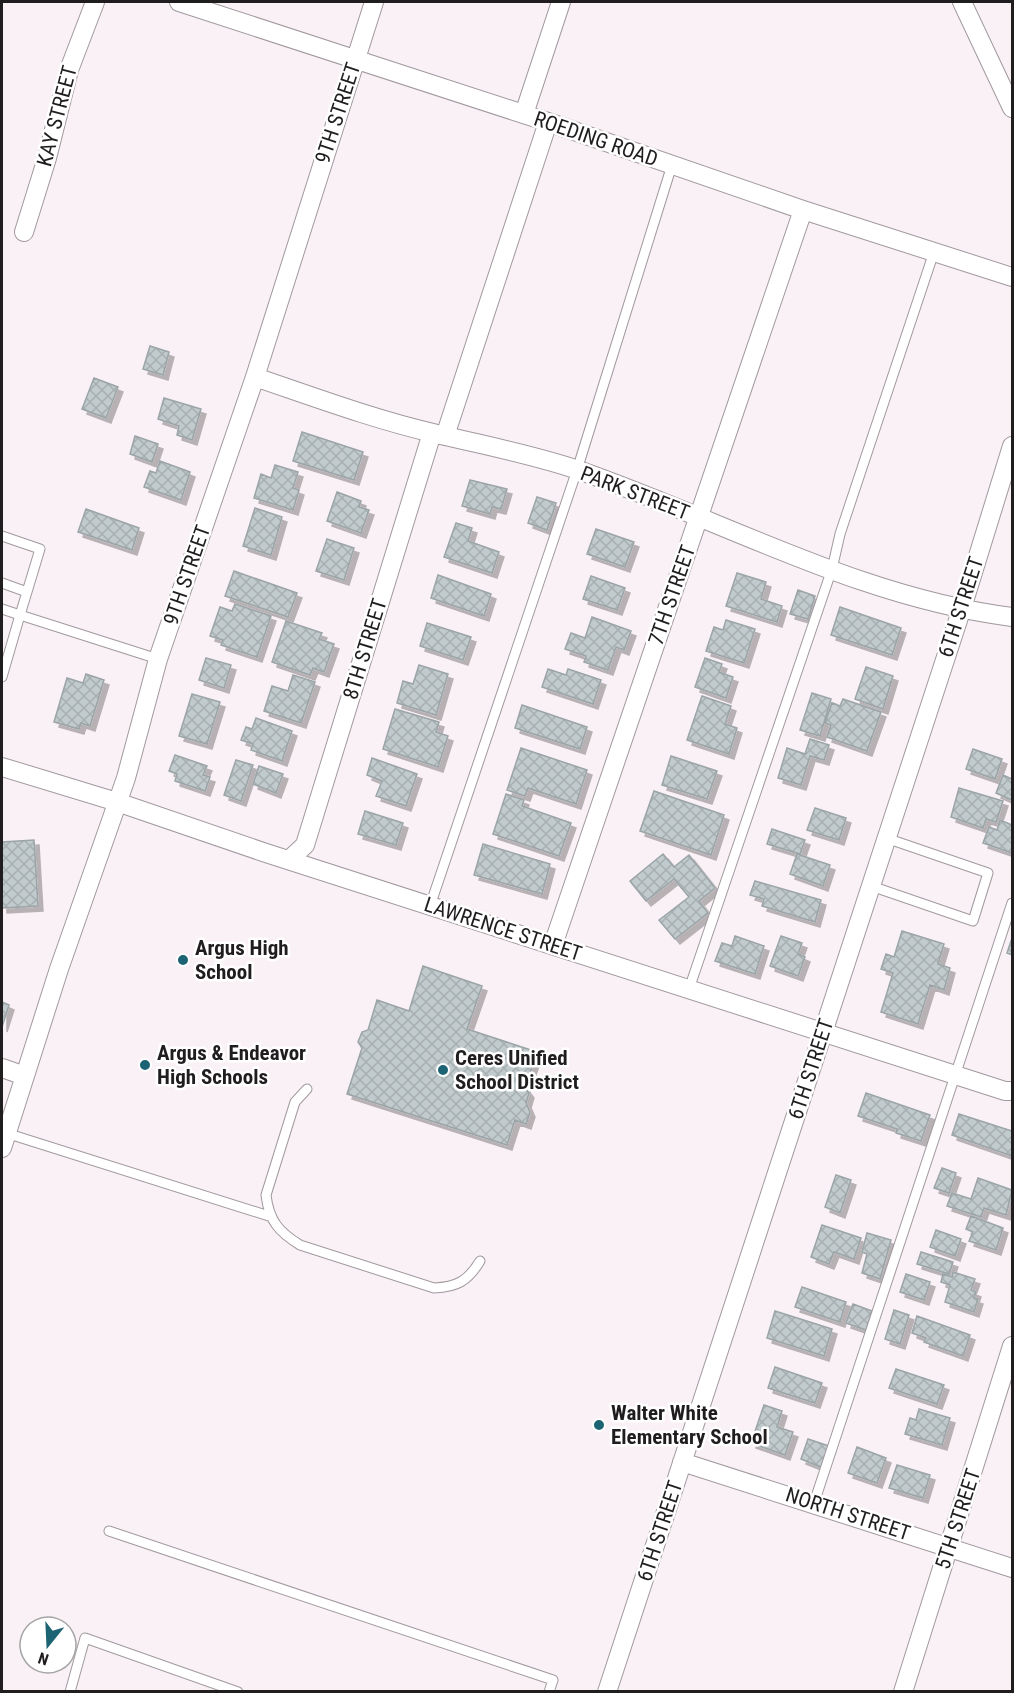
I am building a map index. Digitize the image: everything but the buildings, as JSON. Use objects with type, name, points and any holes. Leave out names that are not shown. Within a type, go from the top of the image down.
[{"type":"street","name":"KAY STREET","points":[[24,232],[47,158],[69,70],[95,2]]},
{"type":"street","name":"ROEDING ROAD","points":[[179,2],[548,122],[802,210],[1012,277]]},
{"type":"street","name":"9TH STREET","points":[[4,1141],[59,969],[126,778],[158,659],[255,378],[374,2]]},
{"type":"street","points":[[524,114],[561,2]]},
{"type":"street","points":[[962,2],[1012,108]]},
{"type":"street","name":"8TH STREET","points":[[289,860],[305,844],[438,434],[548,122]]},
{"type":"street","name":"7TH STREET","points":[[553,945],[802,210]]},
{"type":"street","name":"PARK STREET","points":[[255,378],[368,415],[538,458],[576,470],[832,569],[923,599],[1012,617]]},
{"type":"street","name":"6TH STREET","points":[[607,1692],[962,608],[1012,446]]},
{"type":"street","name":"LAWRENCE STREET","points":[[2,767],[117,802],[430,906],[1010,1093]]},
{"type":"street","points":[[2,1068],[25,1076]]},
{"type":"street","name":"5TH STREET","points":[[903,1692],[1012,1346]]},
{"type":"street","name":"NORTH STREET","points":[[682,1462],[1012,1568]]},
{"type":"lane","points":[[430,906],[576,470],[672,165]]},
{"type":"lane","points":[[689,989],[832,569],[840,534],[934,252]]},
{"type":"lane","points":[[2,536],[39,549],[2,677]]},
{"type":"lane","points":[[2,583],[27,592]]},
{"type":"lane","points":[[2,609],[158,659]]},
{"type":"lane","points":[[871,886],[973,921],[988,873],[886,838]]},
{"type":"lane","points":[[814,1503],[1012,903]]},
{"type":"lane","points":[[308,1089],[295,1102],[266,1196],[268,1210],[286,1236],[300,1245],[434,1288],[447,1288],[460,1284],[473,1274],[480,1261]]},
{"type":"lane","points":[[4,1141],[272,1217]]},
{"type":"lane","points":[[110,1532],[553,1680],[549,1692]]},
{"type":"lane","points":[[70,1692],[85,1638],[238,1692]]},
{"type":"place","name":"Argus High School","points":[[183,960]]},
{"type":"place","name":"Argus & Endeavor High Schools","points":[[145,1065]]},
{"type":"place","name":"Ceres Unified School District","points":[[443,1070]]},
{"type":"place","name":"Walter White Elementary School","points":[[599,1425]]}]
